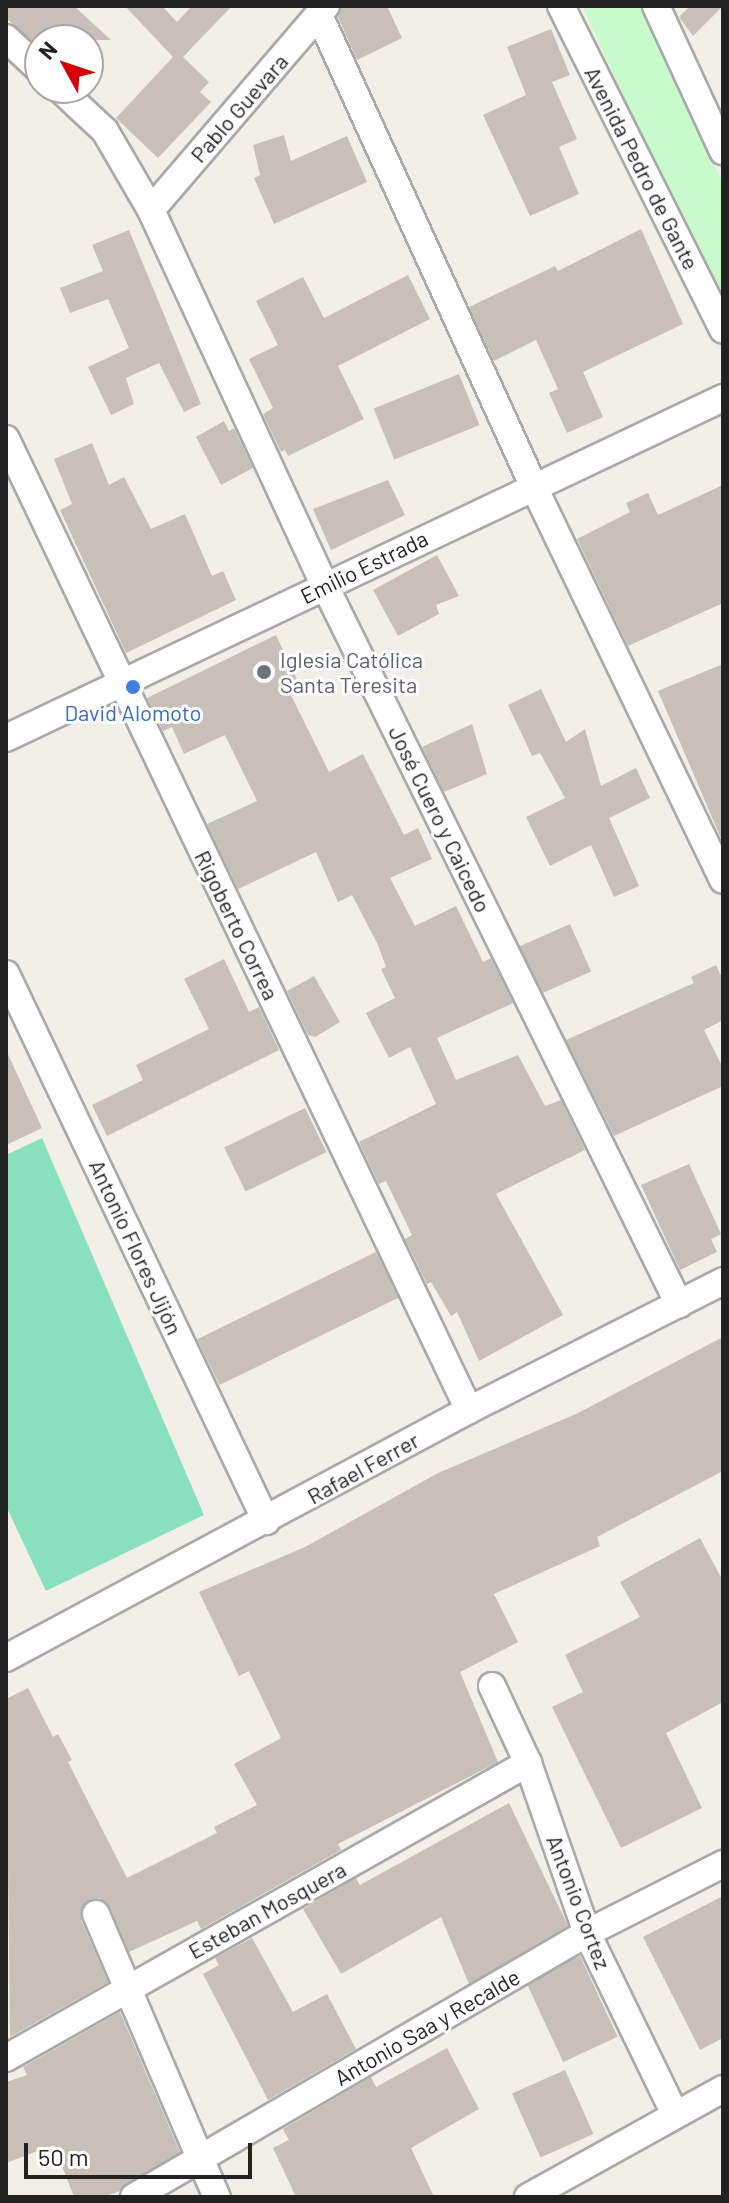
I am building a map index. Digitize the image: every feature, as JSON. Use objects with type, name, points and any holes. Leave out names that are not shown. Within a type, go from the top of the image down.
[{"type":"street","name":"Avenida Pedro de Gante","points":[[561,6],[723,330]]},
{"type":"street","points":[[656,6],[723,151]]},
{"type":"street","points":[[322,10],[533,485],[723,880]]},
{"type":"street","name":"Pablo Guevara","points":[[151,210],[322,10]]},
{"type":"street","points":[[6,38],[24,55]]},
{"type":"street","name":"José Cuero y Caicedo","points":[[76,104],[105,131],[151,210],[325,586],[679,1304]]},
{"type":"street","name":"Emilio Estrada","points":[[6,738],[122,685],[533,485],[723,398]]},
{"type":"street","name":"Rigoberto Correa","points":[[6,439],[469,1410]]},
{"type":"street","name":"Antonio Flores Jijón","points":[[6,974],[266,1521]]},
{"type":"street","name":"Rafael Ferrer","points":[[6,1658],[469,1410],[723,1281]]},
{"type":"street","name":"Antonio Cortez","points":[[492,1686],[528,1763],[587,1933],[675,2114]]},
{"type":"street","name":"Esteban Mosquera","points":[[6,2058],[528,1763]]},
{"type":"street","name":"Antonio Saa y Recalde","points":[[134,2197],[587,1933],[723,1864]]},
{"type":"street","points":[[96,1914],[217,2197]]},
{"type":"street","points":[[528,2197],[723,2089]]},
{"type":"green space","points":[[582,6],[641,6],[723,184],[723,313]]},
{"type":"green space","points":[[42,1138],[204,1515],[46,1591],[6,1506],[6,1155]]},
{"type":"building","points":[[6,6],[74,6],[94,24],[24,24],[24,34],[6,18]]},
{"type":"building","points":[[125,6],[162,6],[177,22],[192,6],[232,6],[183,57],[209,82],[200,92],[211,102],[158,158],[116,118],[173,57]]},
{"type":"building","points":[[342,6],[387,6],[402,38],[357,60],[338,17]]},
{"type":"building","points":[[690,6],[723,6],[693,36],[679,17]]},
{"type":"building","points":[[551,29],[570,75],[552,82],[577,139],[559,147],[579,194],[530,216],[483,115],[526,95],[507,47]]},
{"type":"building","points":[[284,135],[291,161],[347,136],[367,182],[274,224],[254,178],[260,175],[253,145]]},
{"type":"building","points":[[641,229],[683,324],[583,372],[603,417],[567,433],[549,393],[558,389],[536,340],[494,361],[469,307],[555,266],[558,271]]},
{"type":"building","points":[[129,230],[201,404],[184,412],[159,363],[126,378],[134,404],[111,415],[88,367],[129,348],[108,299],[70,313],[60,288],[103,271],[92,245]]},
{"type":"building","points":[[408,275],[430,319],[338,366],[364,419],[288,456],[285,450],[281,452],[263,414],[273,408],[249,359],[278,345],[256,301],[303,277],[324,318]]},
{"type":"building","points":[[459,374],[480,425],[394,459],[374,408]]},
{"type":"building","points":[[224,421],[229,431],[234,428],[253,468],[221,485],[196,437]]},
{"type":"building","points":[[92,443],[109,485],[124,477],[151,529],[185,514],[212,576],[223,571],[236,600],[126,653],[60,510],[72,504],[54,459]]},
{"type":"building","points":[[388,480],[405,515],[331,550],[313,509]]},
{"type":"building","points":[[723,485],[723,603],[628,646],[577,539],[630,512],[626,503],[648,493],[658,515]]},
{"type":"building","points":[[437,555],[459,596],[436,605],[439,614],[398,636],[373,590]]},
{"type":"building","points":[[276,635],[300,686],[289,691],[329,772],[363,754],[404,835],[418,828],[432,859],[390,878],[415,926],[456,906],[483,962],[491,958],[513,1003],[437,1038],[456,1080],[518,1055],[545,1106],[561,1100],[585,1150],[496,1194],[563,1315],[479,1361],[457,1312],[451,1316],[431,1282],[427,1284],[405,1239],[412,1235],[386,1181],[379,1184],[359,1142],[436,1104],[410,1047],[389,1058],[366,1013],[395,998],[381,969],[386,967],[378,945],[352,895],[338,902],[316,852],[238,889],[207,824],[257,801],[225,735],[184,754],[172,727],[163,731],[147,698]]},
{"type":"building","points":[[723,664],[723,843],[658,691]]},
{"type":"building","points":[[541,689],[566,742],[585,729],[601,786],[636,768],[650,798],[609,818],[639,886],[614,897],[591,845],[550,866],[526,817],[565,798],[540,753],[532,756],[508,705]]},
{"type":"building","points":[[472,724],[487,774],[444,792],[422,747]]},
{"type":"building","points":[[570,924],[591,972],[541,994],[520,946]]},
{"type":"building","points":[[224,959],[249,1012],[259,1007],[279,1050],[107,1136],[92,1105],[143,1080],[136,1065],[209,1029],[184,979]]},
{"type":"building","points":[[716,965],[723,980],[723,1020],[704,1030],[723,1068],[723,1086],[614,1136],[566,1040],[694,983],[691,977]]},
{"type":"building","points":[[314,976],[340,1022],[315,1037],[308,1035],[287,991]]},
{"type":"building","points":[[6,1050],[42,1128],[6,1145]]},
{"type":"building","points":[[305,1108],[326,1152],[246,1191],[224,1147]]},
{"type":"building","points":[[689,1164],[721,1234],[711,1239],[717,1252],[680,1270],[641,1185]]},
{"type":"building","points":[[376,1252],[398,1298],[219,1385],[197,1339]]},
{"type":"building","points":[[723,1337],[723,1471],[597,1537],[600,1546],[494,1594],[518,1642],[460,1672],[498,1762],[338,1844],[341,1850],[201,1929],[197,1921],[129,1952],[110,1907],[99,1898],[89,1900],[81,1920],[108,1982],[10,2037],[6,1699],[28,1688],[53,1737],[58,1734],[72,1760],[68,1762],[127,1878],[217,1833],[214,1827],[257,1805],[234,1764],[281,1738],[249,1671],[239,1676],[199,1592],[305,1547],[438,1473],[578,1413]]},
{"type":"building","points":[[700,1538],[723,1581],[723,1702],[666,1733],[702,1808],[621,1848],[552,1707],[583,1692],[565,1655],[640,1617],[620,1582]]},
{"type":"building","points":[[509,1803],[568,1926],[469,1984],[441,1917],[341,1974],[303,1909],[356,1878],[360,1885]]},
{"type":"building","points":[[723,1896],[723,2038],[700,2050],[643,1937]]},
{"type":"building","points":[[252,1938],[293,2012],[327,1994],[356,2049],[268,2100],[203,1974],[219,1965],[215,1958]]},
{"type":"building","points":[[580,1956],[618,2037],[563,2062],[526,1981]]},
{"type":"building","points":[[120,2012],[180,2152],[120,2191],[103,2197],[74,2197],[54,2145],[6,2163],[6,2082],[27,2075],[23,2067]]},
{"type":"building","points":[[447,2048],[479,2109],[411,2148],[434,2197],[296,2197],[273,2148],[289,2140],[283,2129],[371,2077],[376,2087]]},
{"type":"building","points":[[565,2070],[593,2134],[540,2158],[512,2094]]},
{"type":"place","name":"Iglesia Católica Santa Teresita","points":[[264,672]]},
{"type":"place","name":"David Alomoto","points":[[133,687]]}]
